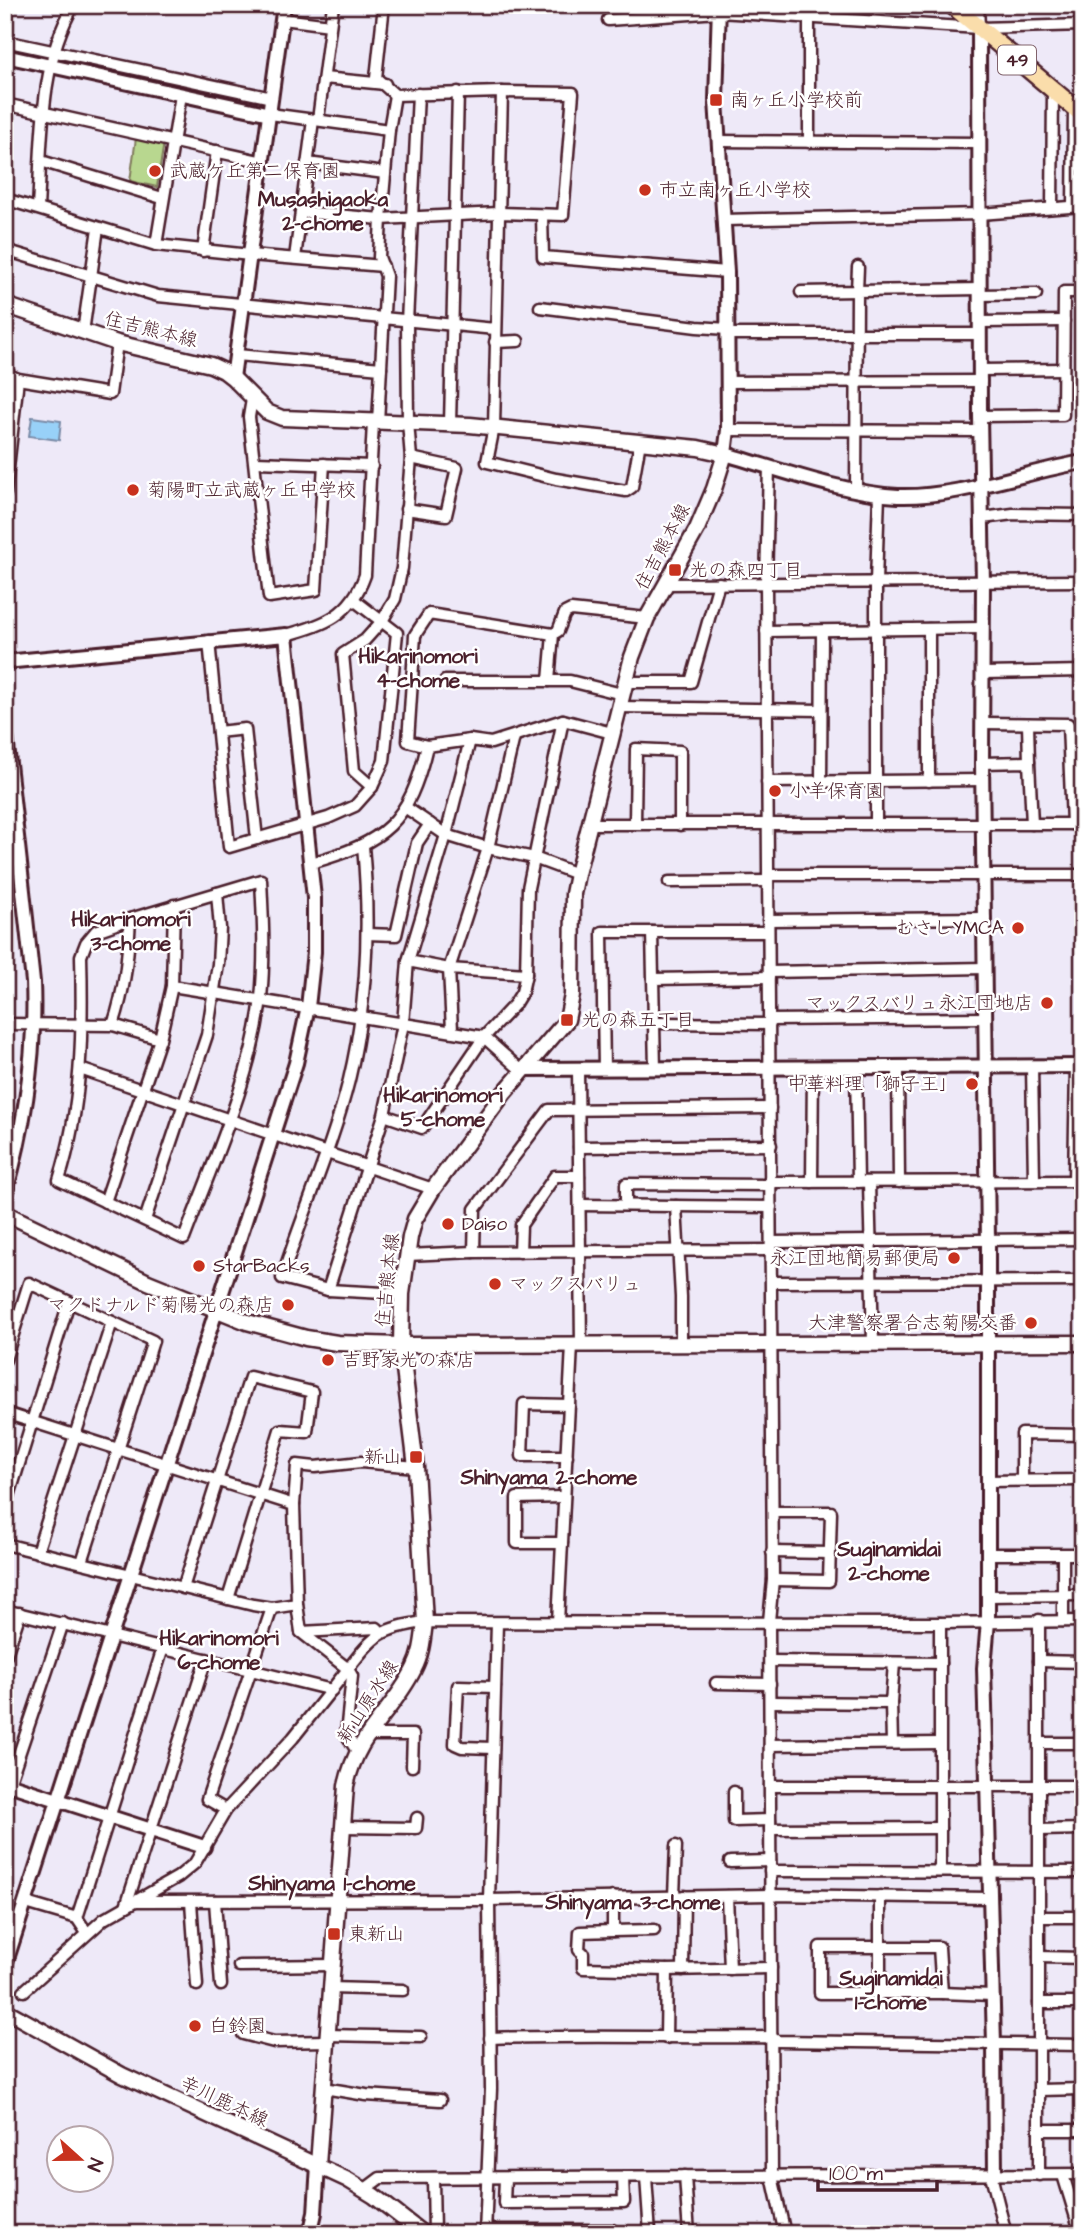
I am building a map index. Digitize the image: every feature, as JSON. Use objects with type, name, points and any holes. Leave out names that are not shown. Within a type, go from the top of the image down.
[{"type":"main road","name":"49","points":[[952,5],[1079,112]]},
{"type":"main road","name":"住吉熊本線","points":[[5,304],[117,343],[211,365],[233,378],[267,412],[282,418],[494,427],[698,448],[725,454],[697,529],[647,618],[622,694],[573,894],[571,1009],[567,1020],[523,1070],[433,1189],[415,1219],[402,1294],[401,1345]]},
{"type":"main road","name":"住吉熊本線","points":[[5,1213],[215,1311],[276,1332],[337,1343],[1083,1343]]},
{"type":"main road","name":"新山原水線","points":[[318,2165],[346,1786],[357,1751],[366,1735],[403,1688],[423,1646],[425,1622],[416,1467],[401,1345]]},
{"type":"main road","name":"辛川鹿本線","points":[[5,2010],[122,2075],[318,2165],[364,2190],[413,2231]]},
{"type":"street","points":[[38,208],[42,112],[64,22],[74,5]]},
{"type":"street","points":[[295,258],[307,163],[324,78],[333,5]]},
{"type":"street","points":[[5,662],[286,635],[328,621],[354,600],[365,575],[384,318],[386,276],[379,257],[389,130],[395,95],[386,84],[376,78],[384,5]]},
{"type":"street","points":[[978,5],[980,431],[983,519],[982,763],[988,1180],[988,1621],[984,1668],[994,2044],[993,2175],[1006,2234]]},
{"type":"street","points":[[608,20],[719,9],[760,10],[809,18],[979,28],[1083,25]]},
{"type":"street","points":[[719,9],[716,100],[728,331],[728,429],[725,454],[879,494],[929,494],[1083,462]]},
{"type":"street","points":[[233,378],[284,12],[330,25]]},
{"type":"street","points":[[809,18],[809,142]]},
{"type":"street","points":[[5,41],[54,59],[181,95],[270,114],[389,130]]},
{"type":"street","points":[[5,56],[54,59],[272,98]]},
{"type":"street","points":[[324,78],[386,84]]},
{"type":"street","points":[[1052,208],[1053,90]]},
{"type":"street","points":[[301,212],[381,219],[498,214],[563,215],[573,93],[458,92],[395,95]]},
{"type":"street","points":[[450,424],[458,92]]},
{"type":"street","points":[[502,92],[494,427],[488,462],[626,491],[632,487],[640,442]]},
{"type":"street","points":[[372,787],[355,771],[343,654],[365,640],[382,621],[395,599],[400,583],[411,458],[407,322],[418,94]]},
{"type":"street","points":[[156,244],[181,95]]},
{"type":"street","points":[[5,104],[264,162]]},
{"type":"street","points":[[724,220],[980,214],[1078,206],[1079,112]]},
{"type":"street","points":[[719,141],[980,143]]},
{"type":"street","points":[[204,251],[216,151]]},
{"type":"street","points":[[41,161],[162,198]]},
{"type":"street","points":[[307,163],[385,173]]},
{"type":"street","points":[[5,199],[156,244],[250,256],[383,266]]},
{"type":"street","points":[[542,215],[543,257],[727,272]]},
{"type":"street","points":[[83,332],[98,228]]},
{"type":"street","points":[[5,250],[158,296],[495,329]]},
{"type":"street","points":[[856,489],[858,267]]},
{"type":"street","points":[[802,292],[1036,294]]},
{"type":"street","points":[[980,416],[1063,415],[1065,292],[1083,292]]},
{"type":"street","points":[[540,307],[728,331],[858,336],[1064,321]]},
{"type":"street","points":[[495,342],[519,341]]},
{"type":"street","points":[[5,373],[18,379],[110,394],[117,343]]},
{"type":"street","points":[[237,355],[381,368]]},
{"type":"street","points":[[727,382],[857,382],[1063,369]]},
{"type":"street","points":[[5,494],[10,406],[18,379]]},
{"type":"street","points":[[252,399],[249,417],[269,597],[316,590],[324,464]]},
{"type":"street","points":[[728,429],[980,431]]},
{"type":"street","points":[[406,509],[446,515],[457,468],[411,458]]},
{"type":"street","points":[[256,462],[372,466]]},
{"type":"street","points":[[769,467],[766,631],[772,1246],[773,1580],[769,1621],[772,2176],[785,2234]]},
{"type":"street","points":[[876,823],[876,582],[879,494]]},
{"type":"street","points":[[983,519],[1013,514],[1083,515]]},
{"type":"street","points":[[666,584],[1083,581]]},
{"type":"street","points":[[622,694],[691,682],[719,583]]},
{"type":"street","points":[[209,641],[229,847],[355,807],[372,787],[384,761],[397,633],[354,600]]},
{"type":"street","points":[[612,733],[563,720],[491,743],[470,740],[427,746],[408,741],[415,635],[429,614],[553,634],[558,631],[565,613],[571,610],[647,618]]},
{"type":"street","points":[[766,631],[983,628]]},
{"type":"street","points":[[929,629],[929,781]]},
{"type":"street","points":[[821,782],[822,631]]},
{"type":"street","points":[[549,681],[553,634]]},
{"type":"street","points":[[5,1965],[273,1136],[296,1063],[308,1007],[314,951],[311,863],[286,635]]},
{"type":"street","points":[[983,673],[1083,671]]},
{"type":"street","points":[[445,681],[576,682],[622,694],[767,709],[821,710]]},
{"type":"street","points":[[384,1115],[422,1128],[484,1037],[514,1005],[522,992],[526,974],[528,888],[563,720]]},
{"type":"street","points":[[589,824],[1077,824],[1068,724],[983,723]]},
{"type":"street","points":[[1028,724],[1032,824]]},
{"type":"street","points":[[5,727],[10,808],[33,982],[34,1023],[30,1084],[17,1154],[5,1195]]},
{"type":"street","points":[[218,732],[245,729],[257,839]]},
{"type":"street","points":[[452,1030],[449,969],[488,848],[514,737]]},
{"type":"street","points":[[328,1290],[384,1115],[403,1024],[408,961],[446,835],[470,740]]},
{"type":"street","points":[[311,863],[363,846],[394,822],[419,779],[427,746]]},
{"type":"street","points":[[635,824],[636,749],[680,751],[680,825]]},
{"type":"street","points":[[982,763],[1029,762]]},
{"type":"street","points":[[767,782],[983,780]]},
{"type":"street","points":[[405,807],[446,835],[534,858],[577,874]]},
{"type":"street","points":[[367,934],[396,935],[417,844],[430,824]]},
{"type":"street","points":[[363,846],[367,934],[360,1017],[349,1079],[328,1152],[282,1279],[328,1290],[402,1294]]},
{"type":"street","points":[[669,881],[1083,876]]},
{"type":"street","points":[[261,880],[261,999],[247,1063],[184,1240],[59,1180],[70,1146],[79,1069],[81,956],[86,943],[96,931],[174,905],[261,880]]},
{"type":"street","points":[[145,1220],[208,1035],[215,993],[218,893]]},
{"type":"street","points":[[105,1202],[160,1039],[172,986],[174,905]]},
{"type":"street","points":[[768,920],[985,918]]},
{"type":"street","points":[[113,1025],[127,974],[130,919]]},
{"type":"street","points":[[604,1069],[602,932],[768,932]]},
{"type":"street","points":[[652,932],[655,1069]]},
{"type":"street","points":[[408,961],[449,969],[526,974]]},
{"type":"street","points":[[653,979],[985,968]]},
{"type":"street","points":[[172,986],[484,1037],[523,1070],[1079,1066],[1078,1181],[626,1184],[626,1205]]},
{"type":"street","points":[[654,1023],[986,1018]]},
{"type":"street","points":[[5,1024],[113,1025],[160,1039]]},
{"type":"street","points":[[1032,1066],[1034,1180]]},
{"type":"street","points":[[812,1182],[813,1068]]},
{"type":"street","points":[[856,1068],[858,1182]]},
{"type":"street","points":[[898,1068],[899,1182]]},
{"type":"street","points":[[79,1069],[184,1107],[229,1119],[433,1189]]},
{"type":"street","points":[[558,1622],[569,1405],[577,1345],[580,1252],[578,1070]]},
{"type":"street","points":[[474,1252],[475,1209],[549,1110],[770,1108]]},
{"type":"street","points":[[579,1147],[771,1145]]},
{"type":"street","points":[[520,1252],[521,1225],[555,1177],[579,1176]]},
{"type":"street","points":[[869,1182],[873,1343]]},
{"type":"street","points":[[580,1205],[771,1207]]},
{"type":"street","points":[[676,1206],[680,1251],[681,1345]]},
{"type":"street","points":[[407,1255],[680,1251],[870,1240],[1083,1239]]},
{"type":"street","points":[[772,1282],[1083,1281]]},
{"type":"street","points":[[5,1360],[29,1283],[153,1341],[82,1562]]},
{"type":"street","points":[[5,1509],[69,1302]]},
{"type":"street","points":[[37,1552],[113,1322]]},
{"type":"street","points":[[183,1588],[250,1377],[312,1392],[306,1432],[280,1430],[228,1599]]},
{"type":"street","points":[[567,1456],[522,1456],[524,1404],[569,1405]]},
{"type":"street","points":[[5,1413],[294,1505]]},
{"type":"street","points":[[1022,1480],[1022,1434],[1083,1435]]},
{"type":"street","points":[[357,1751],[346,1734],[352,1676],[348,1669],[301,1632],[297,1604],[294,1505],[297,1465],[315,1467],[360,1462],[416,1467]]},
{"type":"street","points":[[988,1481],[1083,1480]]},
{"type":"street","points":[[562,1543],[517,1543],[517,1498],[564,1497]]},
{"type":"street","points":[[773,1512],[831,1512],[829,1581],[773,1580]]},
{"type":"street","points":[[5,1544],[228,1599],[272,1608],[297,1604]]},
{"type":"street","points":[[772,1552],[830,1553]]},
{"type":"street","points":[[988,1554],[1083,1554]]},
{"type":"street","points":[[1063,1555],[1063,1620]]},
{"type":"street","points":[[988,1596],[1083,1595]]},
{"type":"street","points":[[226,1810],[207,1799],[272,1608]]},
{"type":"street","points":[[5,1610],[332,1689]]},
{"type":"street","points":[[5,1658],[20,1613]]},
{"type":"street","points":[[1039,1620],[1039,2175]]},
{"type":"street","points":[[24,1991],[87,1933],[126,1906],[178,1877],[195,1863],[226,1810],[293,1738],[367,1645],[391,1628],[425,1622],[940,1623],[1083,1620]]},
{"type":"street","points":[[63,1623],[7,1788],[58,1800],[204,1847]]},
{"type":"street","points":[[497,1623],[489,1900],[491,2089],[485,2232],[612,2230]]},
{"type":"street","points":[[940,1623],[940,1871]]},
{"type":"street","points":[[301,1632],[377,1628],[382,1632]]},
{"type":"street","points":[[77,1918],[163,1648]]},
{"type":"street","points":[[126,1906],[206,1659]]},
{"type":"street","points":[[770,1661],[940,1663]]},
{"type":"street","points":[[1039,1661],[1083,1662]]},
{"type":"street","points":[[892,1744],[894,1663]]},
{"type":"street","points":[[716,1683],[770,1684]]},
{"type":"street","points":[[493,1748],[463,1747],[456,1744],[458,1686],[495,1687]]},
{"type":"street","points":[[770,1702],[891,1703]]},
{"type":"street","points":[[366,1735],[413,1735],[412,1766]]},
{"type":"street","points":[[770,1745],[939,1743]]},
{"type":"street","points":[[1039,1744],[1083,1744]]},
{"type":"street","points":[[770,1786],[1083,1786]]},
{"type":"street","points":[[734,1792],[734,1821],[770,1825],[940,1828]]},
{"type":"street","points":[[342,1827],[416,1828],[417,1818]]},
{"type":"street","points":[[1039,1830],[1083,1829]]},
{"type":"street","points":[[676,1846],[683,1970]]},
{"type":"street","points":[[730,1862],[770,1866],[940,1871],[1083,1872]]},
{"type":"street","points":[[137,1901],[489,1900],[770,1895],[990,1898]]},
{"type":"street","points":[[727,1896],[730,1969]]},
{"type":"street","points":[[880,1896],[880,1994]]},
{"type":"street","points":[[613,1897],[613,1930]]},
{"type":"street","points":[[215,1901],[221,1985]]},
{"type":"street","points":[[191,1902],[197,1985]]},
{"type":"street","points":[[26,1903],[77,1918],[87,1933]]},
{"type":"street","points":[[1039,1917],[1083,1917]]},
{"type":"street","points":[[654,1930],[580,1932],[579,1950],[583,1954],[583,1968],[771,1968]]},
{"type":"street","points":[[942,1993],[939,1947],[820,1947],[820,1993],[992,1995]]},
{"type":"street","points":[[1039,1957],[1083,1958]]},
{"type":"street","points":[[239,1965],[332,1965]]},
{"type":"street","points":[[666,2038],[667,1970]]},
{"type":"street","points":[[330,1988],[403,1990]]},
{"type":"street","points":[[1039,2003],[1083,2003]]},
{"type":"street","points":[[243,2034],[274,2042],[421,2036]]},
{"type":"street","points":[[490,2038],[771,2037],[777,2041],[1083,2045]]},
{"type":"street","points":[[324,2088],[366,2095],[440,2100]]},
{"type":"street","points":[[1039,2090],[1083,2089]]},
{"type":"street","points":[[1039,2130],[1083,2130]]},
{"type":"street","points":[[310,2234],[315,2213],[318,2165]]},
{"type":"street","points":[[364,2190],[380,2178],[1083,2174]]},
{"type":"street","points":[[1063,2175],[1081,2234]]},
{"type":"street","points":[[685,2176],[689,2234]]},
{"type":"street","points":[[505,2178],[504,2203],[531,2203],[624,2202],[623,2177]]},
{"type":"street","points":[[646,2177],[650,2234]]},
{"type":"street","points":[[433,2178],[434,2234]]},
{"type":"green space","points":[[136,138],[164,142],[157,187],[130,181]]},
{"type":"green space","points":[[156,2227],[271,2233],[156,2234]]},
{"type":"water","points":[[32,417],[61,421],[59,440],[29,436]]},
{"type":"place","name":"南ヶ丘小学校前","points":[[716,100]]},
{"type":"place","name":"武蔵ケ丘第二保育園","points":[[155,171]]},
{"type":"place","name":"市立南ヶ丘小学校","points":[[645,190]]},
{"type":"place","name":"菊陽町立武蔵ヶ丘中学校","points":[[133,490]]},
{"type":"place","name":"光の森四丁目","points":[[675,570]]},
{"type":"place","name":"小羊保育園","points":[[775,791]]},
{"type":"place","name":"むさしYMCA","points":[[1018,928]]},
{"type":"place","name":"マックスバリュ永江団地店","points":[[1047,1003]]},
{"type":"place","name":"光の森五丁目","points":[[567,1020]]},
{"type":"place","name":"中華料理「獅子王」","points":[[972,1084]]},
{"type":"place","name":"Daiso","points":[[448,1224]]},
{"type":"place","name":"永江団地簡易郵便局","points":[[954,1258]]},
{"type":"place","name":"StarBacks","points":[[199,1266]]},
{"type":"place","name":"マックスバリュ","points":[[495,1284]]},
{"type":"place","name":"マクドナルド菊陽光の森店","points":[[288,1305]]},
{"type":"place","name":"大津警察署合志菊陽交番","points":[[1031,1323]]},
{"type":"place","name":"吉野家光の森店","points":[[328,1360]]},
{"type":"place","name":"新山","points":[[416,1457]]},
{"type":"place","name":"東新山","points":[[334,1934]]},
{"type":"place","name":"白鈴園","points":[[195,2026]]},
{"type":"district","name":"Musashigaoka 2-chome","points":[[323,211]]},
{"type":"district","name":"Hikarinomori 4-chome","points":[[418,668]]},
{"type":"district","name":"Hikarinomori 3-chome","points":[[131,931]]},
{"type":"district","name":"Hikarinomori 5-chome","points":[[443,1107]]},
{"type":"district","name":"Shinyama 2-chome","points":[[549,1477]]},
{"type":"district","name":"Suginamidai 2-chome","points":[[889,1561]]},
{"type":"district","name":"Hikarinomori 6-chome","points":[[219,1650]]},
{"type":"district","name":"Shinyama 1-chome","points":[[332,1883]]},
{"type":"district","name":"Shinyama 3-chome","points":[[633,1902]]},
{"type":"district","name":"Suginamidai 1-chome","points":[[891,1990]]}]
